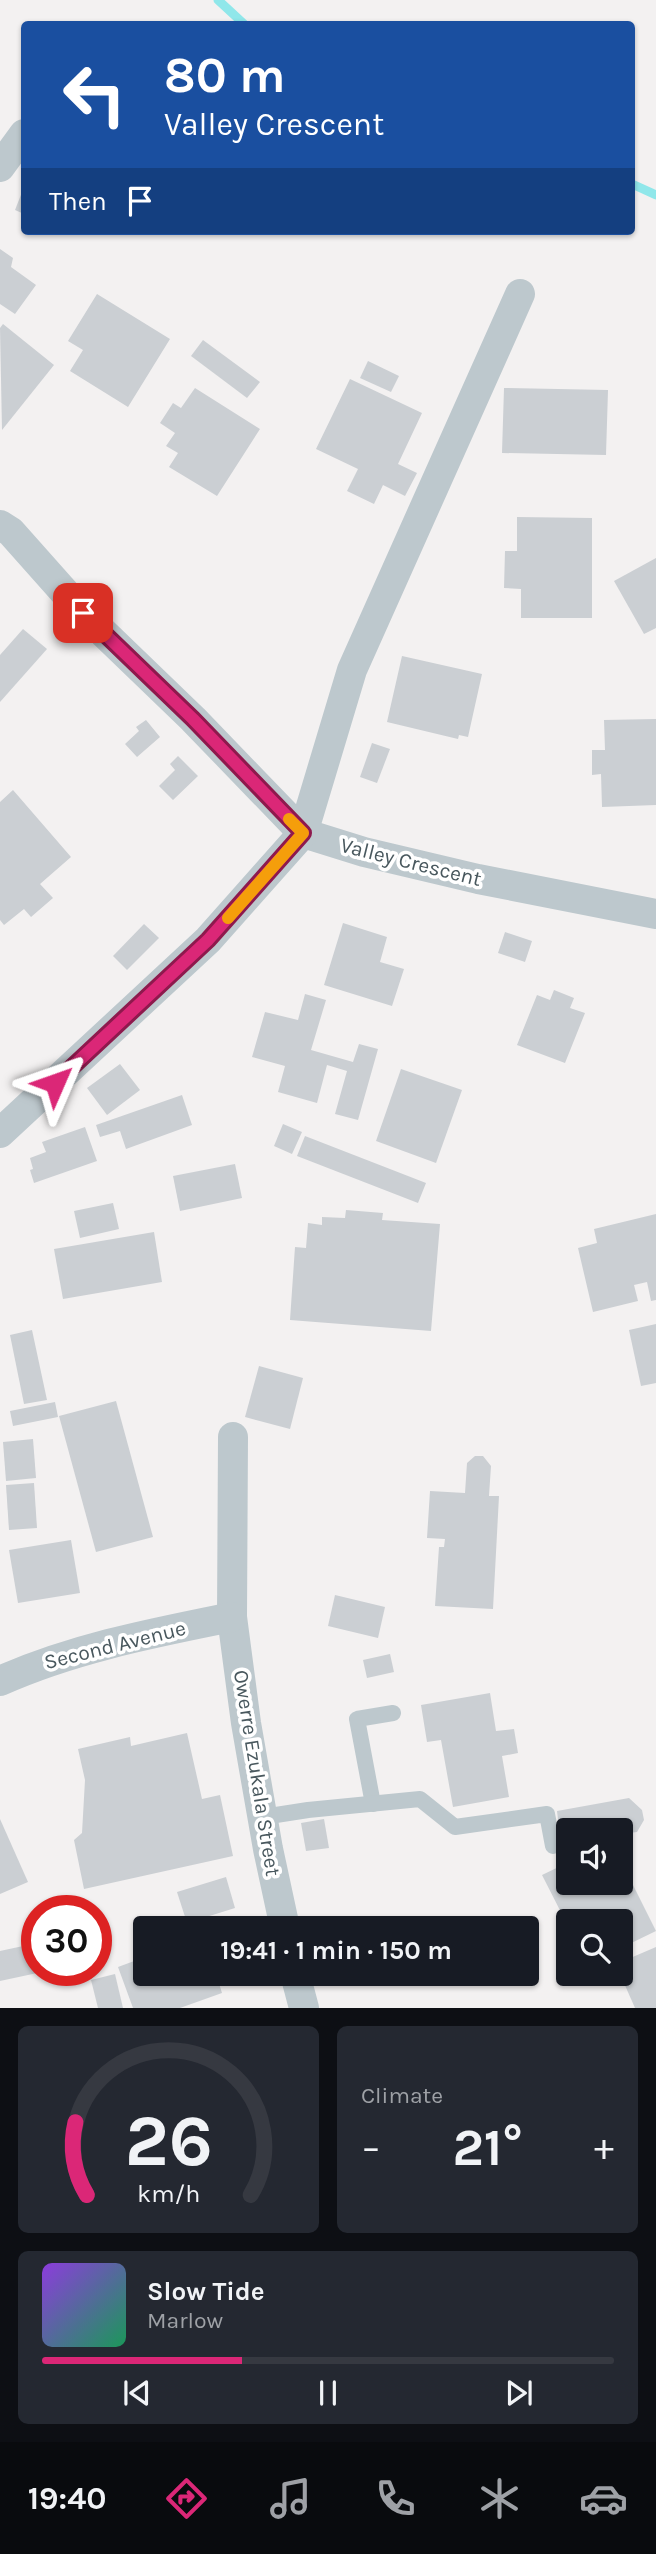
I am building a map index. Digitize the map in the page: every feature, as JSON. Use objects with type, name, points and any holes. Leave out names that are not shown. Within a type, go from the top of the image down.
[{"type":"street","points":[[0,167],[21,138]]},
{"type":"street","points":[[0,1133],[208,940],[303,833],[352,670],[520,295]]},
{"type":"street","name":"Valley Crescent","points":[[0,525],[11,533],[83,613],[193,719],[303,833],[364,852],[478,879],[656,914]]},
{"type":"street","name":"Owerre Ezukala Street","points":[[233,1437],[232,1617],[246,1723],[283,1916]]},
{"type":"street","name":"Second Avenue","points":[[0,1681],[41,1662],[87,1649],[232,1617]]},
{"type":"street","points":[[298,1986],[304,2008]]},
{"type":"lane","points":[[373,1804],[358,1718],[393,1713]]},
{"type":"lane","points":[[262,1817],[421,1799],[455,1827],[547,1814],[552,1846]]},
{"type":"building","points":[[21,195],[21,213],[15,210]]},
{"type":"building","points":[[0,249],[13,258],[11,267],[36,285],[15,314],[0,304]]},
{"type":"building","points":[[97,294],[170,339],[128,407],[70,371],[83,350],[68,341]]},
{"type":"building","points":[[3,324],[54,365],[2,430],[0,328]]},
{"type":"building","points":[[203,340],[260,382],[247,398],[191,356]]},
{"type":"building","points":[[368,361],[399,376],[391,392],[360,378]]},
{"type":"building","points":[[350,379],[422,413],[398,464],[417,473],[405,496],[383,485],[374,504],[347,491],[358,469],[316,449]]},
{"type":"building","points":[[195,388],[260,429],[217,496],[169,467],[178,453],[166,446],[175,433],[160,423],[173,403],[181,408]]},
{"type":"building","points":[[504,388],[608,390],[606,455],[502,453]]},
{"type":"building","points":[[517,517],[592,518],[592,618],[521,618],[521,589],[504,588],[505,551],[517,551]]},
{"type":"building","points":[[656,558],[656,628],[644,634],[614,581]]},
{"type":"building","points":[[23,629],[47,649],[0,702],[0,655]]},
{"type":"building","points":[[402,656],[482,674],[468,737],[459,735],[458,739],[387,722]]},
{"type":"building","points":[[656,719],[656,805],[602,807],[601,774],[592,775],[592,750],[605,750],[604,720]]},
{"type":"building","points":[[146,720],[160,737],[137,757],[125,744],[139,731],[136,727]]},
{"type":"building","points":[[372,743],[390,749],[377,783],[360,777]]},
{"type":"building","points":[[178,756],[198,776],[173,800],[159,786],[175,770],[170,764]]},
{"type":"building","points":[[13,790],[71,857],[40,884],[53,898],[31,917],[24,909],[4,925],[0,920],[0,802]]},
{"type":"building","points":[[343,923],[387,937],[380,962],[404,969],[392,1006],[324,985]]},
{"type":"building","points":[[144,924],[159,938],[127,970],[113,956]]},
{"type":"building","points":[[505,932],[532,941],[525,962],[498,953]]},
{"type":"building","points":[[554,990],[574,998],[570,1008],[585,1013],[565,1063],[517,1045],[537,995],[550,1000]]},
{"type":"building","points":[[305,994],[326,1000],[311,1050],[353,1062],[359,1044],[378,1049],[358,1120],[335,1114],[347,1071],[327,1065],[317,1103],[278,1092],[285,1066],[252,1057],[265,1012],[298,1020]]},
{"type":"building","points":[[120,1064],[140,1090],[107,1115],[87,1088]]},
{"type":"building","points":[[401,1069],[462,1090],[436,1163],[376,1141]]},
{"type":"building","points":[[182,1095],[192,1125],[126,1149],[120,1131],[100,1137],[96,1125]]},
{"type":"building","points":[[283,1124],[302,1132],[292,1154],[274,1146]]},
{"type":"building","points":[[85,1127],[97,1161],[34,1183],[30,1158],[46,1152],[42,1142]]},
{"type":"building","points":[[305,1136],[426,1183],[418,1203],[297,1156]]},
{"type":"building","points":[[235,1164],[242,1198],[180,1211],[173,1176]]},
{"type":"building","points":[[113,1203],[119,1229],[80,1238],[74,1211]]},
{"type":"building","points":[[346,1210],[383,1213],[382,1220],[440,1224],[431,1331],[290,1320],[295,1247],[306,1248],[308,1223],[322,1225],[322,1217],[345,1218]]},
{"type":"building","points":[[656,1214],[656,1300],[651,1301],[647,1282],[634,1285],[638,1301],[593,1312],[578,1248],[597,1243],[594,1229]]},
{"type":"building","points":[[154,1232],[162,1282],[63,1299],[54,1249]]},
{"type":"building","points":[[656,1324],[656,1383],[641,1386],[629,1330]]},
{"type":"building","points":[[32,1330],[47,1400],[24,1404],[10,1335]]},
{"type":"building","points":[[259,1366],[303,1378],[290,1429],[245,1417]]},
{"type":"building","points":[[116,1401],[153,1537],[96,1552],[59,1416]]},
{"type":"building","points":[[55,1402],[58,1417],[13,1426],[10,1411]]},
{"type":"building","points":[[33,1439],[36,1478],[6,1481],[3,1442]]},
{"type":"building","points":[[475,1456],[483,1456],[491,1466],[489,1496],[499,1496],[493,1609],[435,1606],[439,1547],[444,1547],[445,1539],[427,1538],[430,1491],[465,1493],[467,1463]]},
{"type":"building","points":[[34,1483],[37,1528],[9,1530],[6,1485]]},
{"type":"building","points":[[71,1540],[80,1593],[18,1603],[9,1550]]},
{"type":"building","points":[[335,1595],[385,1607],[378,1638],[328,1626]]},
{"type":"building","points":[[390,1654],[394,1672],[367,1678],[363,1660]]},
{"type":"building","points":[[490,1693],[496,1731],[514,1729],[518,1753],[502,1756],[509,1797],[453,1807],[441,1740],[427,1742],[421,1705]]},
{"type":"building","points":[[187,1733],[202,1799],[220,1795],[233,1856],[84,1889],[74,1840],[82,1833],[85,1780],[78,1749],[130,1737],[131,1746]]},
{"type":"building","points":[[629,1798],[642,1810],[644,1820],[637,1832],[633,1832],[633,1818],[558,1818],[557,1811]]},
{"type":"building","points":[[0,1819],[28,1882],[0,1894]]},
{"type":"building","points":[[324,1819],[329,1848],[306,1851],[301,1823]]},
{"type":"building","points":[[556,1868],[556,1895],[633,1895],[633,1885],[656,1931],[633,1942],[633,1909],[559,1909],[542,1875]]},
{"type":"building","points":[[226,1877],[235,1908],[209,1916],[185,1916],[177,1892]]},
{"type":"building","points":[[21,1946],[21,1976],[0,1981],[0,1951]]},
{"type":"building","points":[[656,1947],[656,2008],[635,2008],[625,1986],[633,1986],[633,1957]]},
{"type":"building","points":[[133,1961],[133,1986],[220,1986],[222,1993],[180,2008],[133,2008],[118,1967]]},
{"type":"building","points":[[115,1974],[123,2008],[98,2008],[92,1986],[112,1986],[112,1975]]},
{"type":"waterway","points":[[218,0],[241,21]]},
{"type":"waterway","points":[[635,185],[656,195]]},
{"type":"slow traffic","points":[[228,918],[303,833],[289,819]]},
{"type":"route","points":[[55,1083],[208,940],[303,833],[193,719],[83,613]]}]
